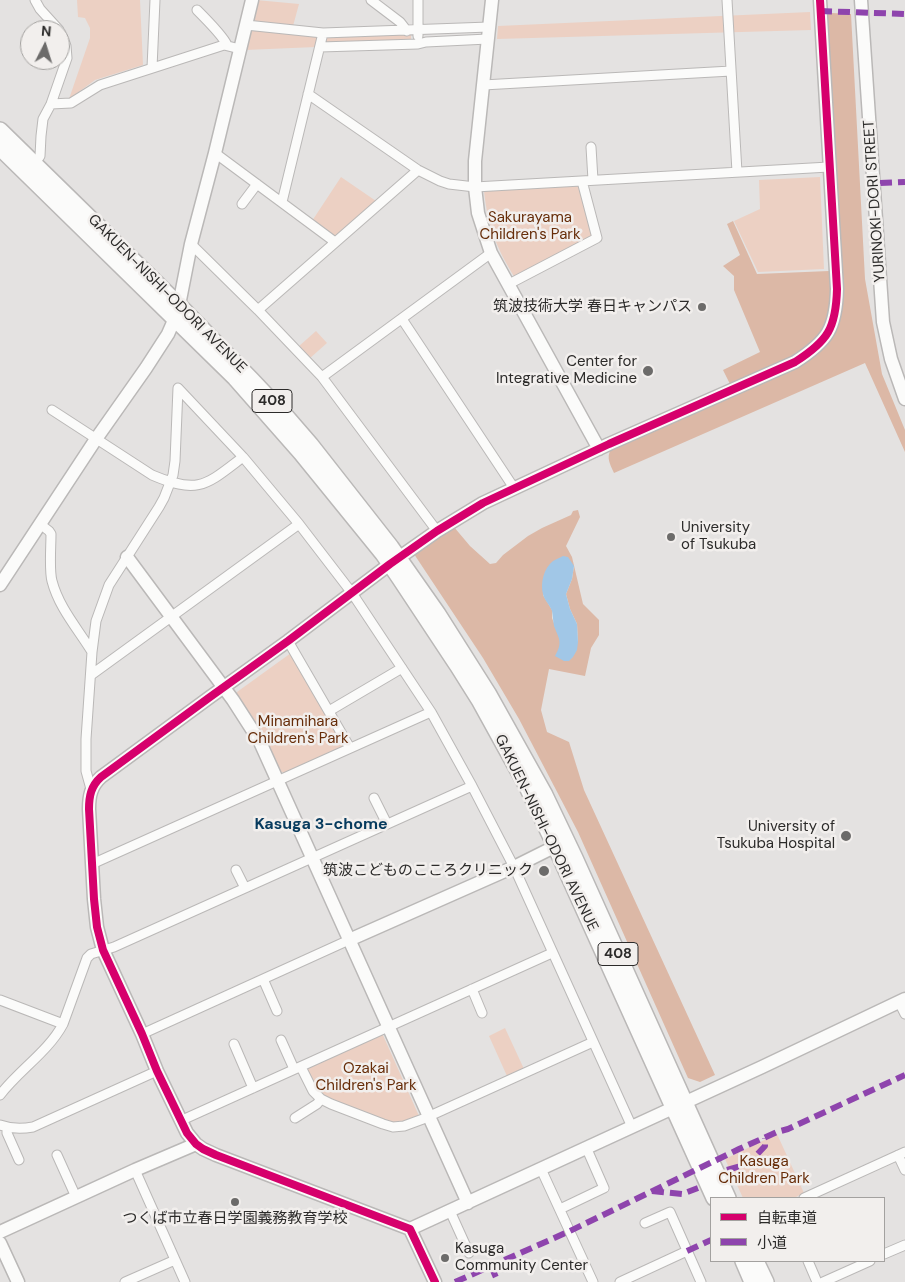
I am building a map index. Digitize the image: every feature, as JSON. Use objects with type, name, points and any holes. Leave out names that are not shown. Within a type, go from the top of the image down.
[{"type":"highway","name":"GAKUEN-NISHI-ODORI AVENUE","points":[[0,130],[177,312]]},
{"type":"highway","name":"GAKUEN-NISHI-ODORI AVENUE","points":[[0,148],[252,380],[311,445],[395,561],[438,614],[488,693],[538,782],[561,843],[679,1105],[727,1197]]},
{"type":"highway","name":"GAKUEN-NISHI-ODORI AVENUE","points":[[679,1105],[714,1197]]},
{"type":"highway","points":[[743,1262],[752,1282]]},
{"type":"highway","points":[[756,1262],[766,1282]]},
{"type":"street","points":[[35,0],[50,20]]},
{"type":"street","points":[[152,68],[155,0]]},
{"type":"street","points":[[0,585],[168,334],[177,312],[191,244],[252,0]]},
{"type":"street","points":[[371,0],[400,22],[407,31]]},
{"type":"street","points":[[418,0],[418,44]]},
{"type":"street","points":[[492,0],[475,161],[475,188],[478,213],[491,254],[599,449]]},
{"type":"street","points":[[727,0],[737,172]]},
{"type":"street","points":[[436,1282],[410,1229],[216,1155],[203,1149],[191,1139],[180,1121],[142,1034],[102,950],[94,900],[89,809],[91,789],[101,777],[437,531],[483,503],[795,362],[818,346],[833,323],[837,303],[820,0]]},
{"type":"street","name":"YURINOKI-DORI STREET","points":[[861,0],[883,322],[891,360],[905,399]]},
{"type":"street","points":[[197,10],[224,39],[227,45]]},
{"type":"street","points":[[246,25],[323,33],[418,30],[488,33]]},
{"type":"street","points":[[282,202],[323,33]]},
{"type":"street","points":[[320,47],[418,44],[488,33]]},
{"type":"street","points":[[51,104],[71,103],[100,84],[224,44],[240,49]]},
{"type":"street","points":[[34,164],[40,156],[43,119],[51,104],[63,70]]},
{"type":"street","points":[[483,85],[731,71]]},
{"type":"street","points":[[308,94],[418,170],[449,184],[475,188],[829,167]]},
{"type":"street","points":[[591,147],[593,180]]},
{"type":"street","points":[[215,153],[335,242]]},
{"type":"street","points":[[258,310],[418,170]]},
{"type":"street","points":[[509,284],[597,238],[582,181]]},
{"type":"street","points":[[242,204],[257,184]]},
{"type":"street","points":[[191,244],[322,377],[437,531]]},
{"type":"street","points":[[322,377],[491,254]]},
{"type":"street","points":[[402,319],[514,488]]},
{"type":"street","points":[[91,789],[86,771],[86,740],[96,621],[109,585],[160,508],[173,474],[178,388],[243,458],[299,524],[352,593],[430,712],[472,786],[514,867],[632,1127]]},
{"type":"street","points":[[52,410],[152,475],[170,482],[192,486],[206,483],[243,458]]},
{"type":"street","points":[[40,524],[51,534],[52,579],[57,594],[65,612],[92,652]]},
{"type":"street","points":[[91,675],[299,524]]},
{"type":"street","points":[[127,557],[224,687],[251,727],[468,1202]]},
{"type":"street","points":[[288,641],[350,748]]},
{"type":"street","points":[[329,711],[402,668]]},
{"type":"street","points":[[92,864],[430,712]]},
{"type":"street","points":[[0,1095],[8,1084],[57,1034],[63,1024],[90,954],[114,947],[472,786]]},
{"type":"street","points":[[374,798],[387,824]]},
{"type":"street","points":[[142,1034],[514,867],[561,843]]},
{"type":"street","points":[[236,870],[244,888]]},
{"type":"street","points":[[180,1121],[552,953]]},
{"type":"street","points":[[263,979],[277,1010]]},
{"type":"street","points":[[472,989],[482,1013]]},
{"type":"street","points":[[0,1000],[63,1024]]},
{"type":"street","points":[[410,1229],[762,1067],[902,1000],[905,1014]]},
{"type":"street","points":[[281,1040],[313,1091],[321,1100],[393,1127],[404,1126],[429,1116],[593,1042]]},
{"type":"street","points":[[234,1044],[253,1088]]},
{"type":"street","points":[[4,1127],[23,1129],[33,1126],[157,1071]]},
{"type":"street","points":[[296,1118],[321,1100]]},
{"type":"street","points":[[4,1127],[19,1160]]},
{"type":"street","points":[[0,1232],[196,1144]]},
{"type":"street","points":[[560,1209],[604,1188],[586,1148]]},
{"type":"street","points":[[806,1197],[902,1153],[905,1170]]},
{"type":"street","points":[[58,1155],[76,1197]]},
{"type":"street","points":[[541,1169],[593,1282]]},
{"type":"street","points":[[135,1170],[185,1282]]},
{"type":"street","points":[[450,1211],[470,1253]]},
{"type":"street","points":[[645,1223],[670,1212],[702,1282]]},
{"type":"street","points":[[0,1243],[18,1282]]},
{"type":"street","points":[[885,1254],[905,1245]]},
{"type":"street","points":[[620,1282],[687,1251]]},
{"type":"street","points":[[125,1282],[175,1260]]},
{"type":"street","points":[[808,1262],[817,1282]]},
{"type":"street","points":[[823,1282],[868,1262]]},
{"type":"green space","points":[[77,0],[140,0],[143,65],[95,80],[69,99],[90,38],[90,28],[85,18],[78,17]]},
{"type":"green space","points":[[256,0],[299,4],[293,26],[255,23],[251,19]]},
{"type":"green space","points":[[810,12],[811,30],[497,39],[498,26]]},
{"type":"green space","points":[[251,30],[315,36],[318,40],[316,47],[245,50],[248,33]]},
{"type":"green space","points":[[411,34],[410,41],[327,43],[325,40],[328,37]]},
{"type":"green space","points":[[341,177],[376,201],[337,236],[332,235],[312,221]]},
{"type":"green space","points":[[820,177],[824,269],[758,272],[734,221],[760,209],[759,180]]},
{"type":"green space","name":"Sakurayama Children's Park","points":[[576,185],[580,188],[593,235],[592,238],[515,278],[494,236],[484,191]]},
{"type":"green space","points":[[316,331],[327,343],[309,359],[298,347]]},
{"type":"green space","name":"Minamihara Children's Park","points":[[291,653],[342,741],[342,748],[284,773],[280,771],[257,724],[237,692]]},
{"type":"green space","points":[[505,1028],[524,1069],[507,1076],[489,1036]]},
{"type":"green space","name":"Ozakai Children's Park","points":[[382,1033],[419,1116],[408,1121],[390,1122],[326,1098],[321,1094],[307,1071],[309,1067]]},
{"type":"green space","name":"Kasuga Children Park","points":[[777,1134],[804,1193],[796,1197],[743,1197],[725,1159]]},
{"type":"shaded area","points":[[828,14],[851,14],[865,279],[882,374],[905,430],[905,452],[865,363],[614,473],[609,458],[611,449],[768,378],[839,322],[825,18]]},
{"type":"shaded area","points":[[733,221],[757,274],[829,271],[831,302],[827,320],[820,333],[810,343],[785,360],[730,384],[723,370],[760,352],[734,290],[734,276],[723,266],[740,255],[727,224]]},
{"type":"shaded area","points":[[578,510],[580,517],[566,546],[572,557],[583,604],[599,620],[599,635],[591,648],[585,676],[549,669],[541,710],[547,732],[569,742],[584,790],[715,1075],[700,1082],[688,1078],[578,832],[519,719],[483,658],[414,554],[454,527],[470,546],[490,564],[496,563],[503,555],[528,536],[571,515],[573,511]],"holes":[[[574,566],[572,579],[566,594],[577,624],[578,642],[560,647],[560,639],[552,618],[552,610],[543,595]]]},
{"type":"water","points":[[563,556],[568,557],[574,566],[572,579],[566,594],[577,624],[578,642],[577,650],[569,661],[564,661],[555,656],[559,647],[559,641],[552,611],[542,590],[547,568],[553,561]]},
{"type":"marked path","points":[[820,11],[905,14]]},
{"type":"marked path","points":[[880,183],[905,182]]},
{"type":"marked path","points":[[455,1282],[570,1231],[739,1149],[788,1129],[905,1075]]},
{"type":"marked path","points":[[727,1170],[748,1164],[765,1146],[765,1138]]},
{"type":"marked path","points":[[652,1191],[682,1194],[698,1188]]},
{"type":"marked path","points":[[687,1251],[710,1240]]},
{"type":"marked path","points":[[491,1266],[498,1282]]},
{"type":"cycle path","points":[[435,1282],[410,1229],[216,1155],[196,1144],[187,1133],[103,950],[97,927],[94,899],[89,809],[91,792],[101,777],[437,531],[483,503],[609,444],[795,362],[823,340],[835,314],[837,289],[820,0]]},
{"type":"place","name":"筑波技術大学 春日キャンパス","points":[[702,307]]},
{"type":"place","name":"Center for Integrative Medicine","points":[[648,371]]},
{"type":"place","name":"University of Tsukuba","points":[[671,537]]},
{"type":"place","name":"University of Tsukuba Hospital","points":[[846,836]]},
{"type":"place","name":"筑波こどものこころクリニック","points":[[544,871]]},
{"type":"place","name":"つくば市立春日学園義務教育学校","points":[[235,1202]]},
{"type":"place","name":"Kasuga Community Center","points":[[445,1258]]},
{"type":"district","name":"Kasuga 3-chome","points":[[321,825]]}]
